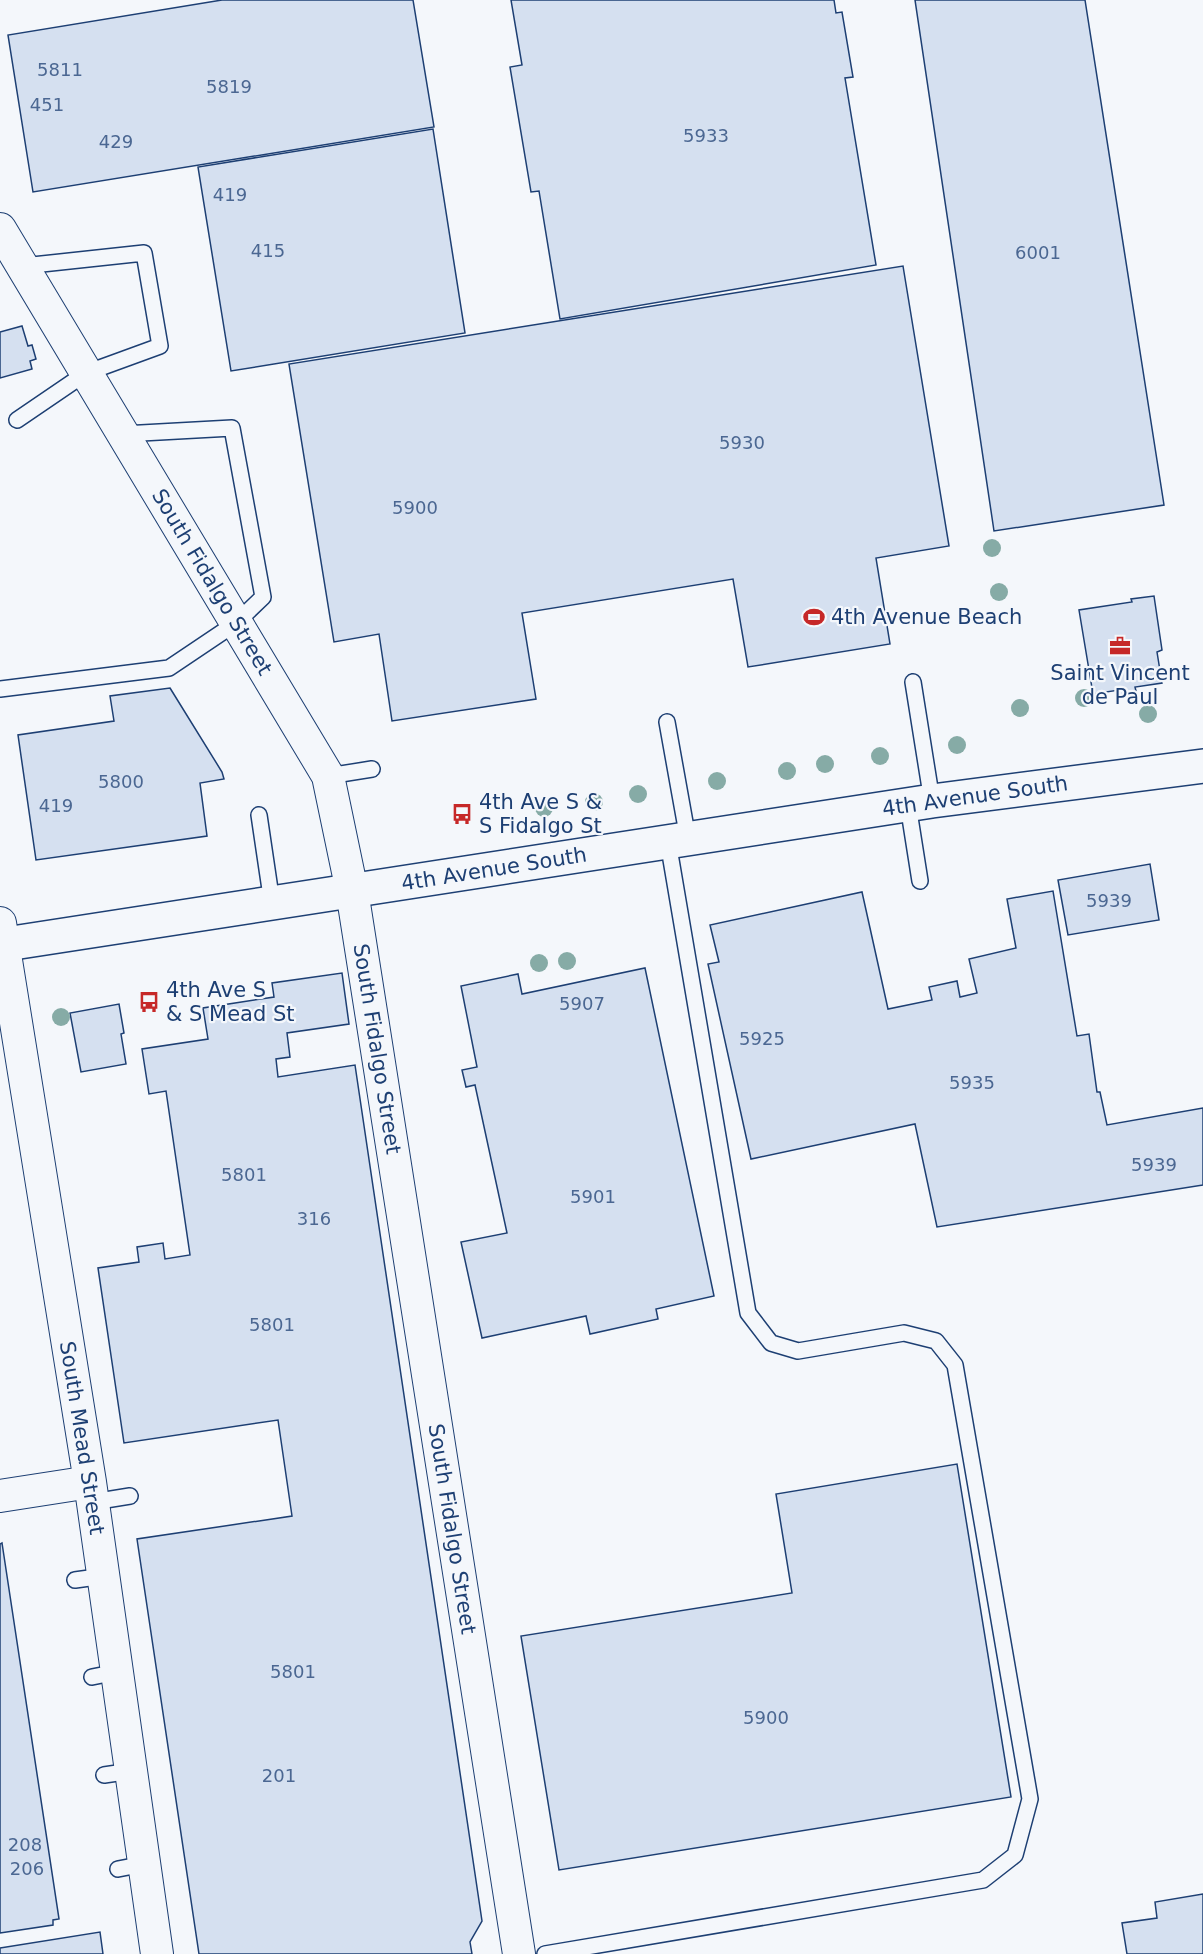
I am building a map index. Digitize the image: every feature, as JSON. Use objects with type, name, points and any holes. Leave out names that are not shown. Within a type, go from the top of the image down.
[{"type":"main road","name":"4th Avenue South","points":[[1,938],[272,903],[920,803],[1203,766]]},
{"type":"street","name":"South Fidalgo Street","points":[[0,229],[328,776],[352,891],[519,1954]]},
{"type":"street","name":"South Mead Street","points":[[1,938],[91,1492],[89,1578],[131,1867],[157,1954]]},
{"type":"street","points":[[0,1496],[91,1492]]},
{"type":"lane","points":[[17,420],[86,373],[160,346],[144,253],[23,266]]},
{"type":"lane","points":[[0,689],[169,668],[236,623],[263,597],[232,428],[123,434]]},
{"type":"lane","points":[[914,682],[920,803],[920,881]]},
{"type":"lane","points":[[545,1954],[983,1880],[1015,1855],[1030,1799],[954,1365],[936,1341],[904,1333],[798,1352],[771,1343],[748,1313],[678,841],[667,722]]},
{"type":"lane","points":[[328,776],[372,769]]},
{"type":"lane","points":[[259,815],[272,903]]},
{"type":"lane","points":[[91,1492],[130,1496]]},
{"type":"building","points":[[222,0],[413,0],[434,127],[33,192],[8,35]]},
{"type":"building","points":[[511,0],[834,0],[836,13],[842,12],[853,77],[845,78],[876,265],[560,319],[539,191],[531,192],[510,67],[522,65]]},
{"type":"building","points":[[915,0],[1085,0],[1164,505],[994,531]]},
{"type":"building","points":[[433,129],[465,333],[231,371],[198,167]]},
{"type":"building","points":[[903,266],[949,546],[876,558],[890,644],[748,667],[733,579],[522,613],[536,699],[392,721],[379,634],[334,642],[289,364]]},
{"type":"building","points":[[22,326],[28,346],[32,345],[36,359],[30,361],[32,369],[0,378],[0,332]]},
{"type":"building","points":[[1154,596],[1162,650],[1157,652],[1162,683],[1135,687],[1137,695],[1120,697],[1119,690],[1093,694],[1079,610],[1132,602],[1131,599]]},
{"type":"building","points":[[170,688],[222,772],[224,779],[200,783],[207,836],[36,860],[18,735],[114,721],[110,696]]},
{"type":"building","points":[[1150,864],[1159,920],[1068,935],[1058,880]]},
{"type":"building","points":[[1053,891],[1077,1036],[1089,1034],[1097,1092],[1100,1092],[1107,1125],[1203,1108],[1203,1185],[937,1227],[915,1124],[751,1159],[708,964],[719,962],[710,925],[862,892],[888,1009],[932,1000],[929,987],[957,981],[960,997],[977,993],[969,959],[1016,948],[1007,899]]},
{"type":"building","points":[[645,968],[714,1296],[656,1309],[658,1319],[590,1334],[586,1316],[482,1338],[461,1242],[507,1233],[475,1085],[466,1087],[462,1070],[477,1067],[461,986],[518,974],[522,994]]},
{"type":"building","points":[[342,973],[349,1024],[287,1033],[290,1057],[276,1059],[278,1077],[355,1065],[482,1921],[470,1942],[472,1954],[199,1954],[137,1539],[292,1516],[278,1420],[124,1443],[98,1268],[139,1262],[137,1247],[163,1243],[165,1259],[190,1255],[166,1091],[149,1094],[142,1049],[208,1039],[203,1008],[274,997],[272,983]]},
{"type":"building","points":[[119,1004],[126,1064],[81,1072],[70,1013]]},
{"type":"building","points":[[957,1464],[1011,1797],[559,1870],[521,1636],[792,1593],[776,1494]]},
{"type":"building","points":[[2,1543],[59,1919],[53,1920],[53,1925],[0,1933],[0,1544]]},
{"type":"building","points":[[1203,1894],[1203,1954],[1127,1954],[1122,1923],[1157,1918],[1155,1902]]},
{"type":"building","points":[[100,1932],[103,1954],[0,1954],[0,1948]]},
{"type":"place","name":"4th Avenue Beach","points":[[814,617]]},
{"type":"place","name":"Saint Vincent de Paul","points":[[1120,646]]},
{"type":"place","name":"4th Ave S & S Fidalgo St","points":[[462,814]]},
{"type":"place","name":"4th Ave S & S Mead St","points":[[149,1002]]}]
